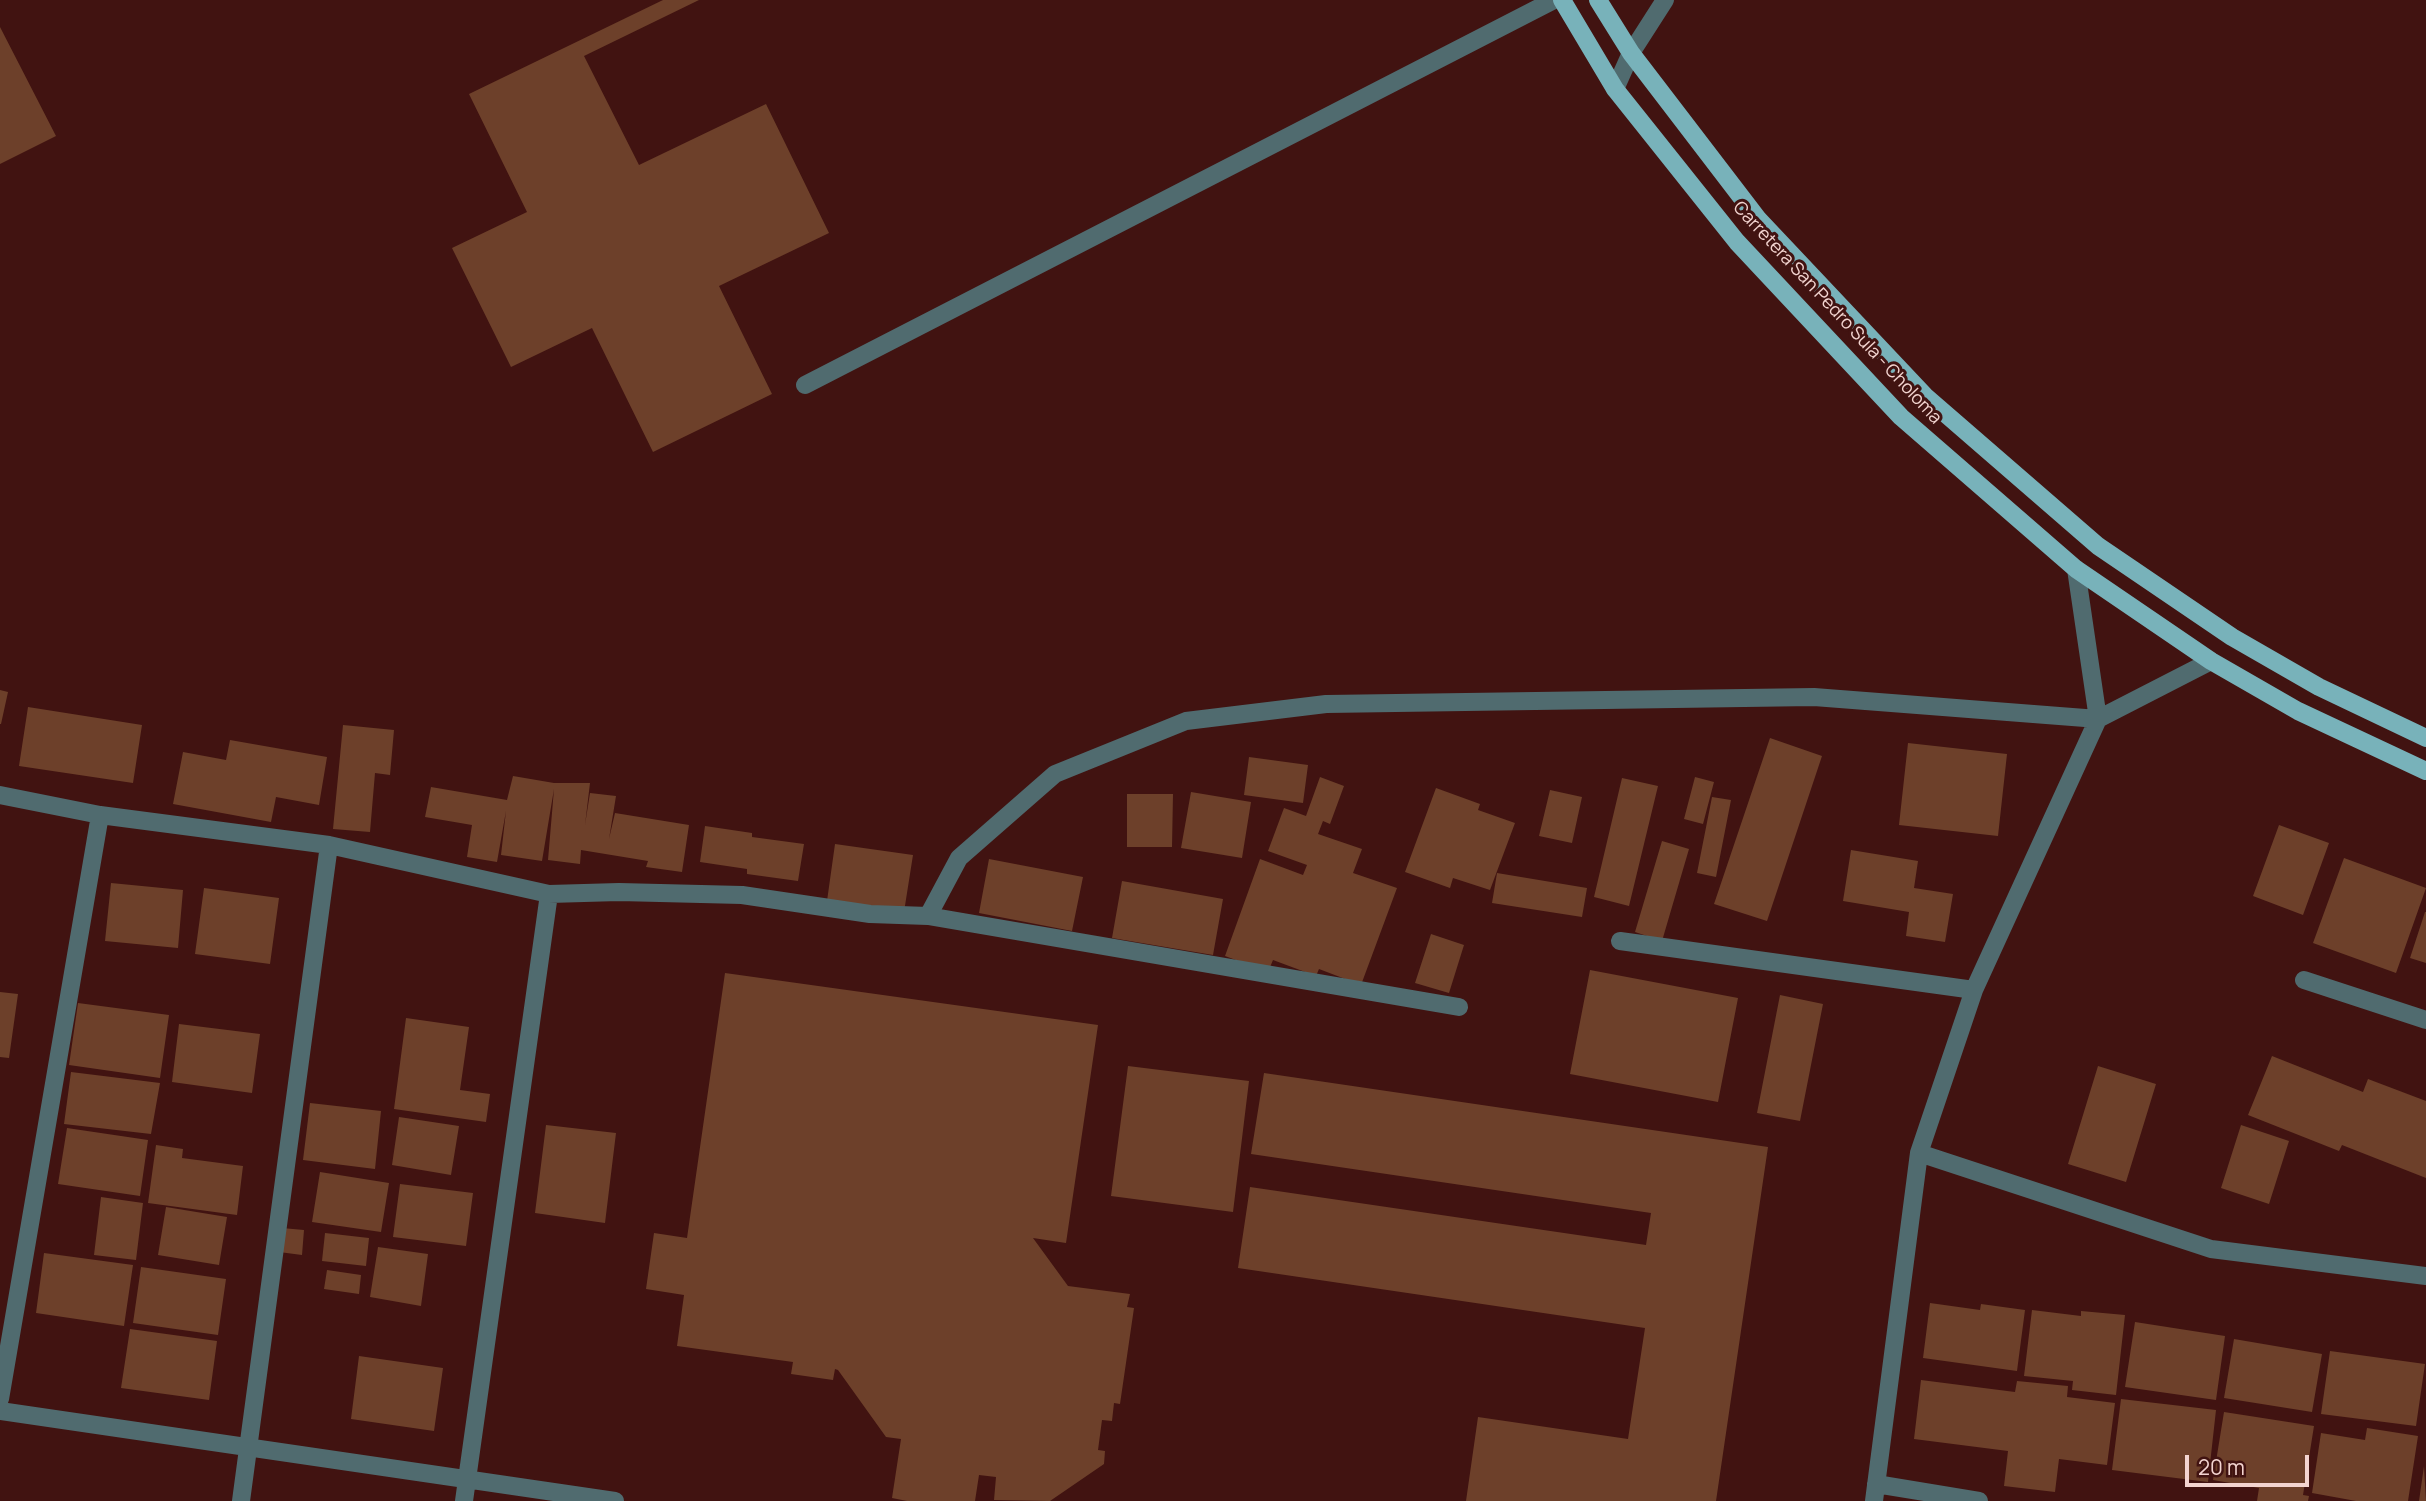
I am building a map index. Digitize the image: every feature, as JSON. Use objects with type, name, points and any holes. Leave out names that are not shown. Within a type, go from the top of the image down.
[{"type":"main road","name":"Carretera San Pedro Sula - Choloma","points":[[1562,0],[1615,89],[1737,242],[1900,417],[2076,569],[2211,661],[2298,710],[2426,771]]},
{"type":"main road","name":"Carretera San Pedro Sula - Choloma","points":[[1598,0],[1632,53],[1758,219],[1925,396],[2098,546],[2232,637],[2319,687],[2426,738]]},
{"type":"street","points":[[805,385],[1554,0]]},
{"type":"street","points":[[1615,89],[1632,53],[1665,0]]},
{"type":"street","points":[[1979,1501],[1875,1493],[1919,1153],[1974,990],[2098,719],[2076,569]]},
{"type":"street","points":[[928,916],[960,858],[1055,774],[1186,720],[1326,704],[1814,697],[2098,719],[2211,661]]},
{"type":"street","points":[[0,795],[100,815],[329,845],[549,894],[619,892],[742,895],[870,914],[928,916],[1459,1007]]},
{"type":"street","points":[[0,1399],[100,815]]},
{"type":"street","points":[[241,1501],[329,845]]},
{"type":"street","points":[[464,1501],[549,894]]},
{"type":"street","points":[[1620,942],[1974,990]]},
{"type":"street","points":[[2304,980],[2426,1020]]},
{"type":"street","points":[[1919,1153],[2211,1249],[2426,1276]]},
{"type":"street","points":[[0,1411],[615,1501]]},
{"type":"building","points":[[663,0],[699,0],[584,56],[639,165],[766,104],[829,233],[719,286],[772,394],[653,452],[592,328],[511,367],[452,248],[527,212],[469,94]]},
{"type":"building","points":[[0,27],[56,136],[0,164]]},
{"type":"building","points":[[0,690],[8,692],[1,724],[0,724]]},
{"type":"building","points":[[28,707],[142,725],[133,783],[19,766]]},
{"type":"building","points":[[343,725],[394,730],[390,775],[375,773],[370,832],[333,829]]},
{"type":"building","points":[[1770,738],[1822,756],[1767,921],[1714,904]]},
{"type":"building","points":[[230,740],[327,757],[319,805],[276,797],[271,822],[173,804],[183,752],[226,760]]},
{"type":"building","points":[[1908,743],[2007,754],[1998,836],[1899,825]]},
{"type":"building","points":[[1249,757],[1308,765],[1303,803],[1244,795]]},
{"type":"building","points":[[513,776],[554,783],[590,783],[585,825],[590,793],[616,796],[609,839],[615,813],[689,825],[682,872],[646,867],[648,861],[581,850],[580,864],[548,860],[554,789],[542,861],[501,855],[506,811],[497,862],[467,857],[472,825],[425,817],[431,787],[507,800]]},
{"type":"building","points":[[1320,777],[1344,786],[1330,824],[1323,821],[1318,834],[1362,849],[1353,873],[1397,888],[1361,985],[1319,969],[1316,976],[1273,960],[1268,972],[1225,956],[1260,859],[1303,875],[1307,865],[1268,851],[1284,808],[1306,816]]},
{"type":"building","points":[[1695,777],[1714,782],[1703,824],[1684,819]]},
{"type":"building","points":[[1622,778],[1658,786],[1629,906],[1594,897]]},
{"type":"building","points":[[1436,788],[1480,804],[1478,810],[1515,823],[1490,890],[1453,878],[1450,888],[1405,872]]},
{"type":"building","points":[[1550,790],[1582,797],[1572,843],[1539,836]]},
{"type":"building","points":[[1191,792],[1251,802],[1242,858],[1181,848]]},
{"type":"building","points":[[1127,794],[1173,794],[1172,847],[1127,847]]},
{"type":"building","points":[[1712,797],[1731,800],[1716,877],[1697,873]]},
{"type":"building","points":[[2279,825],[2329,843],[2303,915],[2253,896]]},
{"type":"building","points":[[705,826],[752,833],[752,837],[804,844],[798,881],[747,874],[747,869],[700,862]]},
{"type":"building","points":[[1662,841],[1689,849],[1662,941],[1635,932]]},
{"type":"building","points":[[835,844],[913,855],[904,912],[827,901]]},
{"type":"building","points":[[1851,850],[1918,861],[1914,888],[1953,894],[1945,942],[1906,936],[1909,912],[1843,901]]},
{"type":"building","points":[[2344,858],[2426,888],[2396,973],[2313,943]]},
{"type":"building","points":[[989,859],[1083,877],[1072,931],[979,913]]},
{"type":"building","points":[[1497,873],[1587,888],[1582,917],[1492,903]]},
{"type":"building","points":[[1122,881],[1223,899],[1213,955],[1112,938]]},
{"type":"building","points":[[111,883],[183,890],[178,948],[105,941]]},
{"type":"building","points":[[204,888],[279,898],[270,964],[195,954]]},
{"type":"building","points":[[2426,912],[2426,963],[2410,958]]},
{"type":"building","points":[[1431,934],[1464,945],[1449,993],[1415,983]]},
{"type":"building","points":[[1590,970],[1738,998],[1718,1102],[1570,1074]]},
{"type":"building","points":[[725,973],[1098,1025],[1066,1243],[1033,1238],[1068,1286],[1130,1294],[1127,1307],[1134,1308],[1120,1404],[1114,1403],[1112,1421],[1102,1420],[1098,1450],[1105,1451],[1104,1464],[1050,1501],[994,1500],[996,1477],[979,1475],[975,1501],[907,1501],[892,1498],[901,1439],[886,1437],[838,1370],[835,1369],[833,1380],[791,1374],[793,1362],[677,1346],[684,1295],[646,1289],[654,1233],[687,1238]]},
{"type":"building","points":[[0,992],[18,994],[9,1058],[0,1057]]},
{"type":"building","points":[[1780,995],[1823,1004],[1800,1121],[1757,1113]]},
{"type":"building","points":[[78,1003],[169,1015],[160,1078],[69,1065]]},
{"type":"building","points":[[406,1018],[469,1027],[460,1090],[490,1094],[486,1122],[394,1109]]},
{"type":"building","points":[[179,1024],[260,1034],[252,1093],[172,1082]]},
{"type":"building","points":[[2272,1056],[2363,1092],[2368,1079],[2426,1101],[2426,1178],[2342,1145],[2339,1151],[2248,1115]]},
{"type":"building","points":[[1128,1066],[1249,1081],[1233,1212],[1111,1196]]},
{"type":"building","points":[[2098,1066],[2156,1084],[2126,1182],[2068,1164]]},
{"type":"building","points":[[71,1072],[160,1083],[151,1134],[64,1124]]},
{"type":"building","points":[[1264,1073],[1768,1147],[1716,1501],[1466,1501],[1478,1417],[1628,1439],[1645,1328],[1238,1268],[1250,1187],[1646,1245],[1651,1213],[1251,1154]]},
{"type":"building","points":[[310,1103],[381,1111],[375,1169],[303,1160]]},
{"type":"building","points":[[399,1117],[459,1126],[451,1175],[392,1165]]},
{"type":"building","points":[[546,1125],[616,1133],[605,1223],[535,1213]]},
{"type":"building","points":[[2241,1125],[2289,1141],[2269,1204],[2221,1188]]},
{"type":"building","points":[[67,1128],[148,1140],[140,1196],[58,1184]]},
{"type":"building","points":[[156,1145],[183,1149],[182,1158],[243,1166],[237,1215],[148,1203]]},
{"type":"building","points":[[320,1172],[389,1183],[381,1232],[312,1222]]},
{"type":"building","points":[[400,1184],[473,1193],[466,1246],[393,1237]]},
{"type":"building","points":[[101,1197],[143,1203],[136,1260],[94,1255]]},
{"type":"building","points":[[166,1207],[227,1217],[219,1265],[158,1255]]},
{"type":"building","points":[[282,1228],[304,1230],[302,1255],[279,1252]]},
{"type":"building","points":[[325,1233],[369,1238],[366,1266],[322,1261]]},
{"type":"building","points":[[378,1247],[428,1254],[421,1306],[370,1297]]},
{"type":"building","points":[[44,1253],[133,1265],[124,1326],[36,1313]]},
{"type":"building","points":[[141,1267],[226,1279],[218,1335],[133,1323]]},
{"type":"building","points":[[327,1270],[361,1275],[359,1294],[324,1289]]},
{"type":"building","points":[[1930,1303],[1980,1310],[1981,1304],[2025,1310],[2017,1371],[1923,1358]]},
{"type":"building","points":[[2032,1310],[2081,1316],[2081,1311],[2125,1315],[2116,1395],[2072,1390],[2073,1381],[2024,1376]]},
{"type":"building","points":[[2135,1322],[2225,1336],[2216,1400],[2125,1387]]},
{"type":"building","points":[[130,1329],[217,1341],[209,1400],[121,1388]]},
{"type":"building","points":[[2234,1339],[2322,1354],[2312,1412],[2224,1398]]},
{"type":"building","points":[[2330,1351],[2425,1364],[2416,1426],[2321,1414]]},
{"type":"building","points":[[359,1356],[443,1368],[434,1431],[351,1419]]},
{"type":"building","points":[[1921,1380],[2015,1392],[2017,1381],[2068,1386],[2067,1397],[2115,1403],[2107,1465],[2059,1459],[2055,1492],[2004,1486],[2008,1451],[1914,1439]]},
{"type":"building","points":[[2121,1399],[2216,1410],[2208,1482],[2112,1470]]},
{"type":"building","points":[[2224,1412],[2314,1426],[2303,1495],[2309,1496],[2308,1501],[2257,1501],[2259,1488],[2213,1480]]},
{"type":"building","points":[[2367,1428],[2418,1436],[2408,1501],[2356,1501],[2312,1493],[2321,1433],[2365,1440]]},
{"type":"building","points":[[2424,1466],[2426,1501],[2419,1501]]}]
